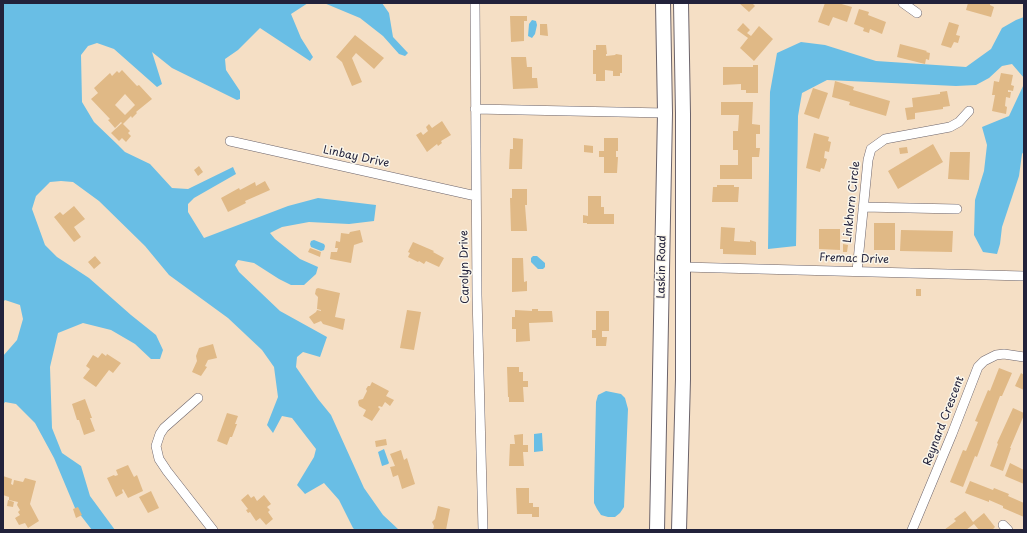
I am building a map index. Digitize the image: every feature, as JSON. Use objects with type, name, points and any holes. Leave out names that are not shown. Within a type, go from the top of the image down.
[{"type":"main road","name":"Laskin Road","points":[[657,530],[665,113],[663,3]]},
{"type":"main road","name":"Laskin Road","points":[[679,530],[683,379],[683,114],[681,3]]},
{"type":"main road","points":[[660,379],[683,379]]},
{"type":"street","name":"Carolyn Drive","points":[[475,3],[476,196],[483,530]]},
{"type":"street","points":[[903,3],[917,13]]},
{"type":"street","points":[[475,109],[665,113]]},
{"type":"street","name":"Linkhorn Circle","points":[[856,271],[868,160],[871,149],[885,139],[950,127],[970,111]]},
{"type":"street","name":"Linbay Drive","points":[[230,141],[476,196]]},
{"type":"street","points":[[863,207],[957,209]]},
{"type":"street","name":"Fremac Drive","points":[[683,267],[1024,276]]},
{"type":"street","name":"Reynard Crescent","points":[[912,530],[978,367],[984,361],[996,355],[1004,354],[1024,358]]},
{"type":"street","points":[[198,398],[164,428],[160,434],[156,446],[159,459],[167,471],[213,530]]},
{"type":"water","points":[[3,3],[308,3],[291,14],[301,38],[313,57],[310,61],[260,28],[238,50],[225,59],[226,70],[240,91],[240,99],[237,100],[172,68],[152,52],[162,84],[157,87],[114,49],[97,43],[88,46],[81,55],[82,102],[94,122],[125,152],[150,164],[172,188],[188,189],[233,167],[236,174],[194,198],[188,204],[188,212],[204,238],[288,206],[318,198],[376,205],[374,221],[349,224],[309,222],[282,227],[270,233],[275,239],[300,259],[318,267],[316,274],[304,285],[291,285],[254,263],[238,260],[235,265],[239,272],[280,311],[327,337],[320,357],[303,352],[297,357],[296,367],[331,415],[364,488],[383,515],[398,529],[414,530],[355,530],[339,500],[324,483],[305,494],[297,485],[314,457],[316,449],[292,418],[282,416],[273,433],[267,425],[278,397],[274,367],[262,350],[228,318],[169,275],[145,246],[99,201],[73,182],[50,182],[36,196],[32,209],[45,245],[57,257],[89,278],[156,335],[163,350],[160,359],[151,359],[135,344],[111,330],[83,323],[58,333],[50,367],[52,428],[62,453],[81,466],[90,496],[115,530],[92,530],[75,508],[54,458],[35,423],[16,404],[5,402],[3,405],[3,356],[17,340],[23,319],[20,305],[5,300],[3,302]]},
{"type":"water","points":[[324,3],[382,3],[389,13],[393,37],[408,53],[405,56],[399,54],[383,36],[360,18]]},
{"type":"water","points":[[1024,17],[1024,78],[1012,64],[1002,66],[989,78],[976,85],[956,86],[827,80],[802,93],[798,116],[796,246],[768,249],[770,92],[777,53],[801,42],[825,45],[876,61],[966,67],[991,49],[1002,28]]},
{"type":"water","points":[[532,20],[536,21],[537,25],[535,34],[532,38],[528,36],[529,24]]},
{"type":"water","points":[[1024,84],[1024,151],[1022,154],[1019,176],[1002,227],[997,254],[983,252],[974,235],[975,200],[984,171],[987,145],[982,127],[1009,116]]},
{"type":"water","points":[[314,240],[324,244],[324,250],[321,251],[311,247],[311,241]]},
{"type":"water","points":[[533,256],[537,256],[545,263],[545,267],[543,269],[538,269],[531,262],[531,258]]},
{"type":"water","points":[[606,391],[621,394],[625,398],[628,409],[624,507],[615,517],[601,515],[594,503],[596,402],[598,395]]},
{"type":"water","points":[[542,433],[543,451],[534,452],[534,434]]},
{"type":"water","points":[[384,449],[389,463],[382,466],[378,452]]},
{"type":"building","points":[[739,3],[753,3],[755,6],[749,12]]},
{"type":"building","points":[[825,3],[838,3],[852,7],[847,22],[833,17],[829,26],[818,22]]},
{"type":"building","points":[[968,3],[990,3],[990,5],[994,7],[991,17],[966,10]]},
{"type":"building","points":[[859,9],[869,12],[868,15],[886,22],[882,34],[870,29],[869,33],[863,31],[864,28],[854,24]]},
{"type":"building","points":[[510,16],[527,16],[527,21],[524,21],[524,41],[511,42]]},
{"type":"building","points":[[949,22],[959,25],[956,35],[960,36],[958,43],[954,42],[951,48],[941,45]]},
{"type":"building","points":[[743,23],[750,30],[747,33],[751,36],[759,26],[773,39],[754,61],[740,48],[748,38],[737,30]]},
{"type":"building","points":[[540,24],[547,24],[548,36],[540,35]]},
{"type":"building","points":[[355,35],[384,58],[374,69],[356,53],[352,58],[362,82],[352,86],[342,62],[336,57]]},
{"type":"building","points":[[900,44],[927,51],[926,52],[930,53],[929,60],[926,59],[925,64],[897,57]]},
{"type":"building","points":[[596,45],[606,45],[606,56],[616,54],[622,55],[622,73],[620,73],[620,76],[613,76],[613,71],[605,70],[605,81],[596,81],[596,74],[593,74],[593,50],[596,50]]},
{"type":"building","points":[[511,57],[526,57],[527,67],[532,67],[532,78],[537,78],[538,88],[513,89]]},
{"type":"building","points":[[753,65],[758,65],[758,93],[746,93],[746,90],[741,90],[741,84],[723,85],[723,67],[753,67]]},
{"type":"building","points":[[122,70],[152,99],[136,112],[137,113],[132,118],[131,116],[123,124],[130,131],[128,133],[131,136],[126,142],[122,138],[119,141],[111,133],[122,123],[121,122],[115,128],[108,120],[110,119],[91,99],[98,93],[94,88],[110,73],[112,76],[117,71],[119,73]],"holes":[[[125,94],[135,105],[125,115],[115,105]]]},
{"type":"building","points":[[1001,73],[1013,75],[1011,85],[1014,86],[1013,91],[1008,90],[1008,92],[1011,92],[1010,98],[1006,97],[1006,114],[992,111],[995,95],[992,95],[994,81],[999,82]]},
{"type":"building","points":[[835,81],[854,87],[853,90],[890,101],[886,116],[849,105],[850,102],[832,97]]},
{"type":"building","points":[[813,88],[828,93],[819,119],[804,114]]},
{"type":"building","points":[[947,91],[950,106],[943,107],[943,109],[915,113],[915,119],[907,120],[905,108],[913,107],[912,98],[940,94],[940,92]]},
{"type":"building","points":[[721,102],[753,102],[752,124],[760,125],[760,134],[756,134],[756,148],[760,148],[759,157],[752,157],[752,179],[720,179],[720,165],[738,165],[738,150],[733,150],[733,131],[738,131],[739,115],[721,115]]},
{"type":"building","points":[[442,121],[451,135],[441,141],[442,143],[438,146],[437,144],[427,152],[416,135],[421,132],[423,135],[428,131],[426,127],[429,124],[432,128]]},
{"type":"building","points":[[814,133],[829,137],[828,141],[831,142],[829,152],[825,151],[824,158],[827,159],[824,169],[821,168],[820,172],[806,168]]},
{"type":"building","points":[[513,138],[523,139],[522,169],[509,169],[510,149],[513,149]]},
{"type":"building","points":[[604,138],[618,138],[618,151],[616,151],[616,157],[618,157],[617,173],[604,173],[604,157],[599,157],[599,151],[604,151]]},
{"type":"building","points":[[933,144],[943,162],[898,189],[888,171]]},
{"type":"building","points":[[584,145],[593,146],[593,153],[584,152]]},
{"type":"building","points":[[907,147],[908,153],[900,154],[899,148]]},
{"type":"building","points":[[950,152],[970,152],[969,180],[948,179]]},
{"type":"building","points":[[199,166],[203,172],[198,176],[194,170]]},
{"type":"building","points":[[265,181],[270,190],[245,201],[246,203],[228,212],[221,198],[239,188],[240,190],[255,182],[256,186]]},
{"type":"building","points":[[717,185],[734,185],[734,187],[739,187],[738,202],[712,202],[713,187],[717,187]]},
{"type":"building","points":[[512,189],[527,189],[527,205],[525,205],[527,231],[511,231],[510,198],[512,198]]},
{"type":"building","points":[[588,196],[601,196],[601,207],[604,207],[604,214],[614,214],[614,224],[583,223],[583,215],[588,216]]},
{"type":"building","points":[[74,206],[85,219],[74,227],[81,237],[74,242],[54,217],[60,212],[63,215]]},
{"type":"building","points":[[874,223],[895,223],[895,250],[874,250]]},
{"type":"building","points":[[721,227],[735,228],[734,241],[750,242],[750,240],[756,242],[756,255],[723,254],[723,249],[720,249]]},
{"type":"building","points":[[819,229],[840,229],[840,250],[819,249]]},
{"type":"building","points":[[360,230],[363,242],[354,245],[351,263],[330,259],[331,252],[337,252],[338,248],[335,248],[336,241],[340,242],[341,233],[349,234],[350,232]]},
{"type":"building","points":[[901,230],[953,231],[952,252],[900,251]]},
{"type":"building","points":[[413,242],[434,251],[433,252],[444,258],[439,267],[426,261],[424,264],[408,257],[410,253],[408,252]]},
{"type":"building","points":[[843,244],[848,245],[847,252],[843,252]]},
{"type":"building","points":[[310,248],[321,252],[320,257],[308,252]]},
{"type":"building","points":[[95,256],[101,263],[94,269],[88,262]]},
{"type":"building","points":[[512,258],[523,258],[524,282],[527,281],[527,291],[512,292]]},
{"type":"building","points":[[318,288],[340,293],[335,317],[345,319],[343,330],[323,324],[321,321],[314,324],[309,317],[317,310],[321,311],[317,309],[318,297],[315,294],[316,289]]},
{"type":"building","points":[[916,289],[921,289],[921,296],[916,296]]},
{"type":"building","points":[[532,309],[538,309],[538,311],[552,311],[553,322],[529,323],[530,341],[516,342],[516,329],[512,329],[512,317],[515,317],[515,310],[532,311]]},
{"type":"building","points":[[407,310],[421,312],[414,350],[400,348]]},
{"type":"building","points":[[596,311],[609,311],[609,331],[602,331],[602,337],[607,337],[606,346],[596,346],[596,338],[592,338],[592,330],[596,330]]},
{"type":"building","points":[[213,344],[217,358],[208,360],[205,366],[207,367],[201,376],[192,372],[197,361],[196,356],[199,348]]},
{"type":"building","points":[[102,353],[106,356],[107,354],[121,363],[113,373],[109,370],[96,387],[83,378],[90,369],[86,366],[93,355],[98,358]]},
{"type":"building","points":[[507,367],[519,367],[519,372],[523,372],[523,381],[528,381],[528,387],[523,387],[524,402],[509,402]]},
{"type":"building","points":[[999,368],[1012,373],[1002,396],[1000,396],[977,457],[975,456],[963,487],[950,482],[963,450],[966,451],[978,422],[975,421],[988,390],[990,391]]},
{"type":"building","points":[[1021,373],[1024,375],[1024,390],[1015,386]]},
{"type":"building","points":[[372,382],[389,391],[386,396],[394,400],[390,406],[385,402],[382,407],[379,406],[378,407],[380,409],[372,421],[363,416],[366,410],[359,406],[358,402],[359,400],[363,399],[367,391],[366,389]]},
{"type":"building","points":[[85,399],[95,431],[84,435],[72,404]]},
{"type":"building","points":[[1013,408],[1024,413],[1024,415],[1010,448],[1003,471],[990,466],[998,444],[997,443]]},
{"type":"building","points":[[227,413],[238,416],[235,424],[237,424],[227,445],[217,441]]},
{"type":"building","points":[[523,434],[523,445],[528,445],[528,452],[523,452],[524,466],[509,466],[510,444],[515,444],[514,435]]},
{"type":"building","points":[[386,439],[387,445],[376,447],[375,441]]},
{"type":"building","points":[[401,450],[404,460],[407,458],[415,484],[402,489],[398,475],[393,477],[390,467],[395,466],[390,454]]},
{"type":"building","points":[[1010,463],[1024,470],[1024,484],[1005,476]]},
{"type":"building","points":[[128,465],[134,477],[137,475],[143,491],[128,498],[123,489],[123,493],[116,497],[107,478],[118,475],[116,470]]},
{"type":"building","points":[[3,476],[12,479],[11,484],[13,485],[14,480],[23,482],[25,478],[36,481],[30,504],[39,521],[28,528],[25,523],[19,525],[15,518],[20,515],[18,512],[20,510],[17,505],[18,502],[9,500],[9,497],[3,495]]},
{"type":"building","points":[[970,481],[993,490],[994,488],[1009,494],[1008,496],[1024,503],[1024,517],[989,500],[989,502],[965,493]]},
{"type":"building","points":[[516,488],[529,488],[529,503],[533,503],[533,507],[539,507],[539,517],[532,517],[532,514],[517,514]]},
{"type":"building","points":[[151,491],[159,508],[148,513],[139,497]]},
{"type":"building","points":[[248,494],[251,498],[254,496],[257,501],[264,495],[271,504],[267,507],[270,510],[268,512],[273,519],[266,525],[260,518],[256,521],[250,512],[248,513],[246,510],[248,509],[241,500]]},
{"type":"building","points":[[8,500],[14,502],[13,507],[7,506]]},
{"type":"building","points":[[438,506],[450,509],[446,530],[433,530],[434,526],[432,522],[435,519]]},
{"type":"building","points":[[78,507],[82,515],[76,518],[73,509]]},
{"type":"building","points":[[965,511],[973,522],[984,513],[995,527],[992,530],[979,530],[974,524],[966,530],[944,530],[956,521],[954,519]]}]
